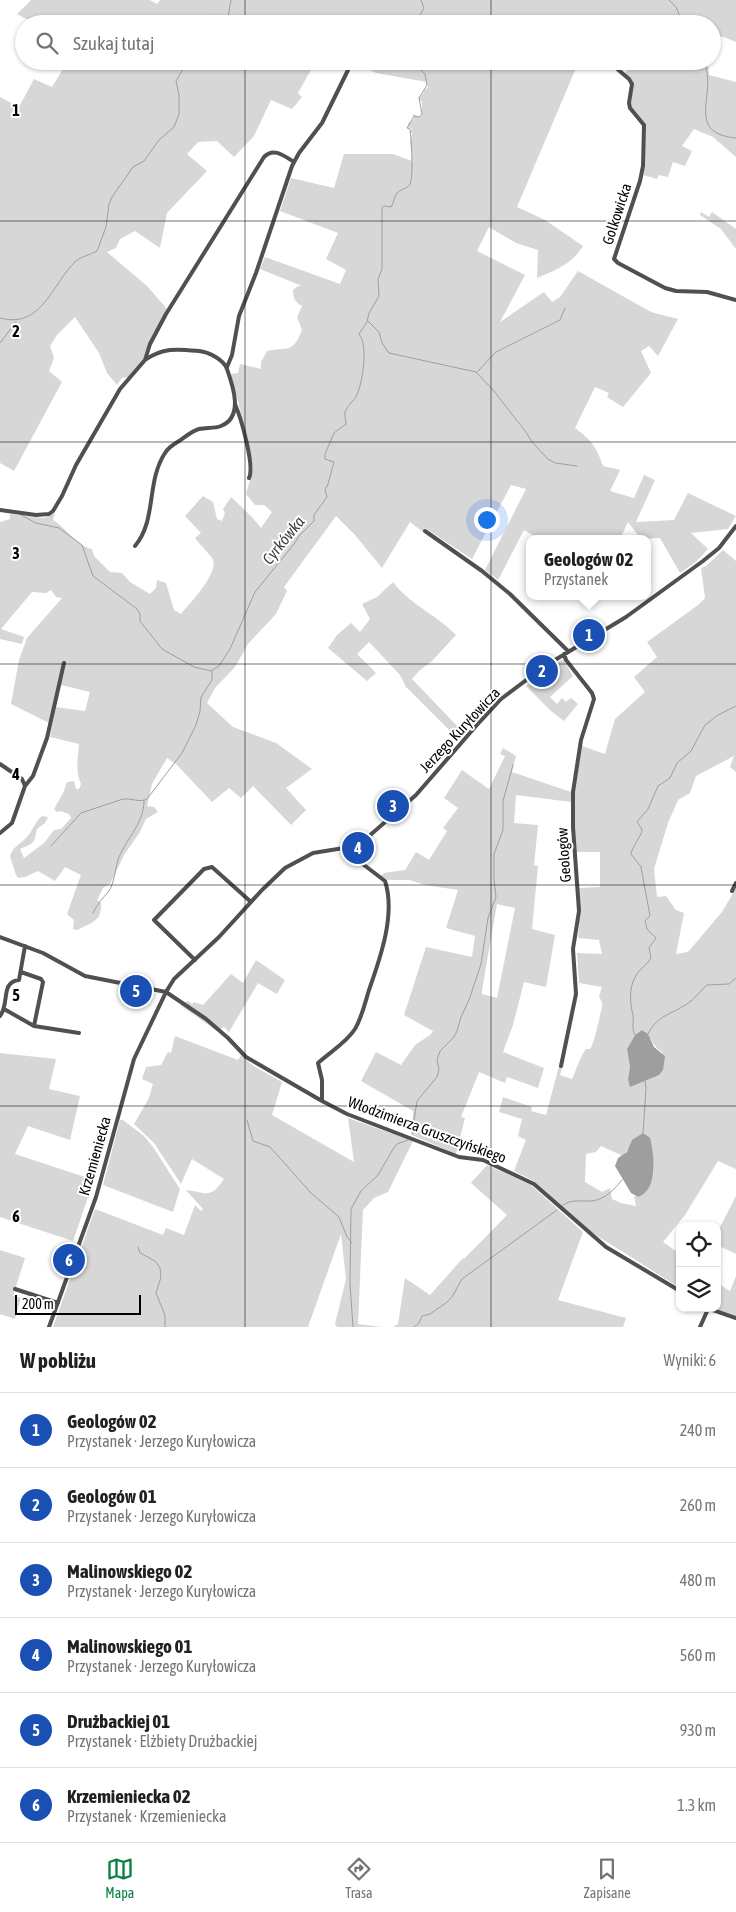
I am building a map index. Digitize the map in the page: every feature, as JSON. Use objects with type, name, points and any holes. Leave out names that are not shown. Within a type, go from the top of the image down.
[{"type":"street","points":[[249,478],[252,472],[246,436],[235,404],[227,367],[232,356],[240,316],[294,162],[322,123],[348,70]]},
{"type":"street","name":"Golkowicka","points":[[617,70],[632,84],[630,108],[644,125],[640,181],[614,259],[665,288],[676,291],[707,292],[736,300]]},
{"type":"street","points":[[145,360],[150,344],[166,314],[264,157],[268,153],[275,152],[294,162]]},
{"type":"street","points":[[0,510],[36,515],[49,514],[53,511],[76,465],[120,389],[145,360],[161,351],[190,350],[211,354],[227,367]]},
{"type":"street","points":[[135,546],[145,531],[153,483],[165,452],[198,429],[221,426],[230,421],[235,404]]},
{"type":"street","name":"Jerzego Kuryłowicza","points":[[651,599],[719,548],[736,526]]},
{"type":"street","name":"Geologów","points":[[425,531],[482,571],[510,594],[566,652],[566,660],[592,693],[594,699],[581,740],[573,792],[573,827],[579,911],[573,949],[576,994],[561,1066]]},
{"type":"street","name":"Jerzego Kuryłowicza","points":[[166,992],[174,980],[219,937],[277,874],[313,853],[350,847],[368,837],[416,795],[501,699],[539,670],[626,617],[649,600]]},
{"type":"street","points":[[0,833],[12,823],[25,786],[33,776],[47,738],[64,664]]},
{"type":"street","points":[[0,764],[22,779],[25,786]]},
{"type":"street","points":[[322,1102],[322,1080],[318,1063],[354,1031],[362,1016],[379,963],[388,912],[385,881],[360,862],[350,847]]},
{"type":"street","points":[[195,960],[154,920],[204,869],[212,867],[251,902]]},
{"type":"street","points":[[732,891],[736,883]]},
{"type":"street","points":[[0,937],[43,953],[85,976],[166,992]]},
{"type":"street","points":[[0,1016],[4,1009],[8,983],[19,980],[25,946]]},
{"type":"street","points":[[21,972],[41,979],[43,982],[34,1026]]},
{"type":"street","name":"Włodzimierza Gruszczyńskiego","points":[[166,992],[206,1018],[246,1057],[322,1102],[347,1114],[459,1157],[483,1160],[534,1184],[606,1247],[676,1289]]},
{"type":"street","name":"Krzemieniecka","points":[[49,1327],[96,1197],[134,1059],[166,992]]},
{"type":"street","points":[[4,1009],[34,1026],[78,1033]]},
{"type":"street","points":[[15,1289],[58,1303]]},
{"type":"street","points":[[700,1327],[706,1312]]},
{"type":"street","points":[[717,1312],[736,1318]]},
{"type":"shaded area","points":[[31,0],[150,0],[157,4],[160,0],[736,0],[736,42],[721,36],[721,15],[17,14]]},
{"type":"shaded area","points":[[62,70],[311,70],[298,93],[302,97],[292,109],[271,100],[254,136],[234,157],[217,141],[198,142],[187,154],[207,171],[167,213],[160,248],[135,231],[120,239],[116,248],[107,252],[147,286],[167,309],[144,360],[128,377],[122,378],[117,385],[107,373],[99,353],[75,317],[57,335],[50,346],[54,358],[49,371],[62,382],[14,471],[0,463],[0,97],[19,107],[34,79],[52,87]]},
{"type":"shaded area","points":[[370,70],[575,70],[517,207],[545,220],[583,246],[569,262],[537,278],[538,250],[516,243],[489,227],[477,251],[525,275],[500,322],[544,292],[552,302],[560,297],[578,271],[651,312],[678,319],[658,356],[649,346],[641,351],[651,373],[623,407],[607,397],[609,393],[595,387],[575,428],[593,444],[603,466],[620,470],[610,491],[634,498],[644,475],[655,480],[636,522],[674,520],[688,493],[736,516],[728,529],[691,533],[708,549],[696,562],[680,573],[660,538],[651,538],[651,535],[638,535],[628,522],[622,535],[532,535],[524,530],[498,580],[485,570],[526,489],[511,485],[472,559],[425,528],[423,532],[410,522],[382,568],[355,535],[336,516],[284,587],[287,591],[276,614],[248,644],[235,667],[215,688],[207,703],[233,727],[276,743],[312,769],[286,788],[306,810],[291,825],[253,786],[241,798],[229,788],[212,802],[176,764],[167,758],[152,784],[147,806],[154,807],[158,812],[146,819],[140,832],[124,855],[110,884],[103,888],[97,900],[101,903],[98,918],[77,930],[73,929],[74,920],[67,914],[81,875],[65,867],[55,881],[38,871],[18,878],[10,856],[14,849],[28,836],[42,816],[48,817],[45,823],[37,829],[34,840],[31,844],[20,849],[24,858],[44,843],[54,830],[61,829],[71,818],[69,814],[57,812],[54,809],[67,782],[74,781],[76,789],[79,789],[81,784],[77,769],[79,744],[50,737],[56,707],[85,711],[90,692],[61,685],[66,664],[49,723],[11,704],[19,660],[27,638],[62,598],[56,597],[51,590],[46,593],[32,592],[1,629],[24,637],[22,644],[0,639],[0,522],[10,519],[10,514],[44,518],[55,513],[53,520],[77,541],[92,549],[94,556],[110,572],[122,573],[130,582],[150,594],[156,588],[157,580],[166,583],[174,610],[181,614],[202,588],[213,566],[212,558],[195,538],[201,533],[185,516],[203,496],[213,502],[217,519],[222,521],[225,513],[223,509],[231,497],[261,528],[272,512],[264,505],[255,505],[246,494],[253,469],[247,436],[231,374],[238,373],[240,364],[261,369],[261,362],[267,351],[289,348],[295,343],[302,330],[297,317],[302,306],[295,300],[293,290],[298,286],[302,286],[260,269],[265,257],[340,284],[346,270],[326,259],[338,233],[280,211],[291,178],[334,188],[344,154],[393,154],[412,161],[412,148],[410,144],[412,133],[410,132],[412,128],[407,128],[409,126],[408,123],[414,119],[413,114],[419,117],[422,113],[422,102],[418,98],[428,88],[427,82],[376,73]]},
{"type":"shaded area","points":[[628,70],[709,70],[709,75],[736,82],[736,157],[713,137],[694,129],[682,146],[692,151],[685,166],[673,162],[668,177],[659,175],[657,179],[643,175],[645,163],[645,123],[632,108],[633,82],[625,73]]},
{"type":"shaded area","points":[[701,212],[709,217],[712,212],[736,229],[736,249],[721,229],[700,215]]},
{"type":"shaded area","points":[[723,550],[736,561],[736,772],[730,767],[734,756],[696,776],[690,793],[678,800],[668,823],[654,869],[657,897],[666,896],[676,910],[684,913],[676,954],[688,952],[722,912],[736,888],[736,1169],[718,1161],[685,1215],[679,1222],[676,1222],[676,1226],[663,1242],[676,1251],[676,1285],[588,1230],[534,1181],[514,1171],[526,1140],[518,1136],[522,1119],[499,1112],[503,1097],[532,1107],[531,1111],[546,1115],[559,1066],[562,1068],[560,1075],[572,1079],[584,1051],[592,1046],[602,1007],[599,996],[602,987],[579,983],[577,953],[602,954],[599,940],[578,938],[579,888],[600,887],[600,852],[576,852],[573,814],[574,796],[582,746],[605,754],[615,719],[645,692],[634,677],[657,657],[647,642],[705,598],[701,568],[706,566]],"holes":[[[642,1030],[663,1053],[654,1077],[628,1079],[630,1067],[627,1049],[635,1035]],[[632,1140],[651,1143],[654,1172],[650,1184],[638,1197],[634,1196],[636,1206],[612,1199],[610,1188],[602,1192],[585,1182],[586,1154],[596,1152],[601,1146],[623,1156],[631,1146]]]},
{"type":"shaded area","points":[[393,582],[407,597],[456,635],[412,679],[463,732],[458,739],[406,687],[400,675],[369,642],[357,654],[376,673],[367,681],[328,648],[337,635],[351,623],[360,632],[370,619],[362,604],[377,597]]},
{"type":"shaded area","points":[[563,659],[573,676],[550,697],[557,704],[562,698],[566,702],[571,698],[578,704],[564,721],[526,686]]},
{"type":"shaded area","points":[[503,748],[516,756],[512,772],[571,792],[571,802],[516,795],[514,823],[538,825],[534,865],[538,866],[532,929],[555,935],[546,987],[524,982],[513,1025],[503,1052],[544,1068],[538,1088],[507,1077],[505,1083],[479,1072],[461,1117],[465,1118],[456,1154],[412,1135],[413,1111],[361,1081],[376,1052],[401,1065],[415,1045],[433,1031],[404,1015],[426,947],[472,957],[475,936],[446,928],[458,890],[425,885],[410,880],[388,880],[381,876],[384,873],[405,870],[416,852],[429,860],[447,831],[443,828],[458,808],[444,798],[462,770],[489,789],[505,756],[500,754]],"holes":[[[497,904],[515,908],[497,998],[482,994]]]},
{"type":"shaded area","points":[[256,960],[285,980],[277,994],[258,983],[229,1032],[224,1027],[217,1031],[180,1005],[188,1001],[192,1004],[194,1002],[203,1005],[231,974],[243,983]]},
{"type":"shaded area","points":[[642,1030],[648,1034],[654,1047],[665,1056],[663,1070],[659,1075],[630,1087],[628,1079],[630,1067],[627,1049],[635,1035]]},
{"type":"shaded area","points":[[175,1036],[238,1060],[241,1055],[252,1065],[282,1082],[272,1115],[354,1162],[348,1118],[413,1141],[388,1192],[374,1198],[363,1210],[358,1324],[382,1327],[337,1327],[335,1324],[346,1279],[341,1234],[308,1327],[53,1327],[95,1209],[163,1235],[166,1228],[184,1235],[195,1205],[201,1211],[203,1209],[186,1190],[204,1193],[212,1192],[224,1179],[192,1159],[181,1184],[154,1143],[134,1124],[149,1098],[153,1084],[142,1079],[146,1067],[161,1065],[168,1052],[171,1053]]},
{"type":"shaded area","points":[[0,1053],[56,1059],[49,1089],[80,1096],[70,1140],[28,1126],[15,1154],[94,1180],[73,1241],[0,1217]]},
{"type":"shaded area","points":[[120,1120],[123,1120],[144,1136],[180,1189],[173,1212],[103,1185]]},
{"type":"shaded area","points":[[643,1133],[650,1138],[653,1153],[653,1171],[649,1187],[645,1193],[638,1197],[631,1193],[615,1166],[618,1158],[627,1152],[632,1140]]},
{"type":"shaded area","points":[[487,1165],[531,1185],[583,1232],[558,1300],[626,1318],[623,1327],[393,1327],[398,1324],[405,1278],[430,1295],[463,1258],[507,1215],[471,1183]]},
{"type":"shaded area","points":[[736,1196],[736,1254],[721,1247],[721,1225]]},
{"type":"shaded area","points":[[0,1250],[25,1258],[13,1296],[21,1298],[15,1319],[0,1314]]},
{"type":"shaded area","points":[[736,1276],[736,1316],[721,1311],[721,1285],[730,1291]]},
{"type":"waterway","points":[[228,15],[231,0]]},
{"type":"waterway","name":"Cyrkówka","points":[[420,15],[424,8],[421,0]]},
{"type":"waterway","points":[[669,0],[676,7],[679,15]]},
{"type":"waterway","points":[[0,318],[14,320],[26,317],[36,311],[76,261],[97,251],[106,227],[109,204],[112,197],[133,167],[144,161],[159,140],[174,127],[179,114],[179,95],[176,81],[183,70]]},
{"type":"waterway","name":"Cyrkówka","points":[[21,515],[36,523],[59,528],[82,545],[93,576],[137,609],[140,614],[140,621],[162,649],[194,667],[211,671],[219,666],[230,649],[255,592],[299,536],[314,521],[314,515],[327,497],[325,490],[334,462],[325,459],[325,454],[334,433],[346,424],[345,412],[358,392],[362,379],[364,354],[362,339],[359,334],[379,296],[378,279],[382,269],[382,208],[384,206],[391,207],[397,193],[410,184],[412,165],[410,129],[407,128],[414,116],[419,117],[422,114],[419,98],[427,85],[425,74],[421,70]]},
{"type":"waterway","points":[[706,70],[708,85],[706,119],[710,128],[720,134],[736,138]]},
{"type":"waterway","points":[[477,372],[496,352],[560,320],[565,308]]},
{"type":"waterway","points":[[368,321],[379,332],[382,343],[389,353],[476,372],[493,390],[532,442],[548,459],[555,463],[577,466]]},
{"type":"waterway","points":[[0,343],[16,322]]},
{"type":"waterway","points":[[51,846],[81,813],[123,799],[141,801],[147,799],[182,753],[196,725],[201,697],[212,680],[212,671]]},
{"type":"waterway","points":[[635,1035],[631,1003],[632,986],[636,975],[651,958],[649,948],[656,938],[647,929],[645,921],[650,916],[641,867],[631,854],[642,832],[637,822],[648,809],[658,786],[670,778],[677,763],[691,751],[705,725],[718,715],[736,706]]},
{"type":"waterway","points":[[412,1134],[417,1101],[437,1077],[439,1069],[437,1060],[440,1051],[454,1037],[457,1031],[481,964],[488,918],[496,897],[494,854],[503,830],[503,801],[513,765]]},
{"type":"waterway","points":[[93,913],[111,887],[119,857],[138,823],[144,801]]},
{"type":"waterway","points":[[648,1034],[655,1023],[690,1002],[707,985],[729,984],[736,978]]},
{"type":"waterway","points":[[643,1133],[645,1081]]},
{"type":"waterway","points":[[247,1120],[253,1141],[270,1147],[311,1193],[339,1217],[347,1237],[352,1243]]},
{"type":"waterway","points":[[353,1327],[350,1284],[351,1209],[361,1191],[378,1175],[397,1144],[408,1140]]},
{"type":"waterway","points":[[563,1205],[576,1201],[592,1201],[602,1198],[622,1180]]},
{"type":"waterway","points":[[414,1327],[419,1323],[422,1316],[430,1314],[446,1303],[452,1297],[462,1279],[557,1210]]},
{"type":"waterway","points":[[138,1247],[140,1253],[155,1261],[160,1268],[161,1277],[156,1293],[165,1315],[165,1327]]},
{"type":"place","name":"Geologów 02","points":[[589,635]]},
{"type":"place","name":"Geologów 01","points":[[542,671]]},
{"type":"place","name":"Malinowskiego 02","points":[[393,806]]},
{"type":"place","name":"Malinowskiego 01","points":[[358,848]]},
{"type":"place","name":"Drużbackiej 01","points":[[136,991]]},
{"type":"place","name":"Krzemieniecka 02","points":[[69,1260]]}]
